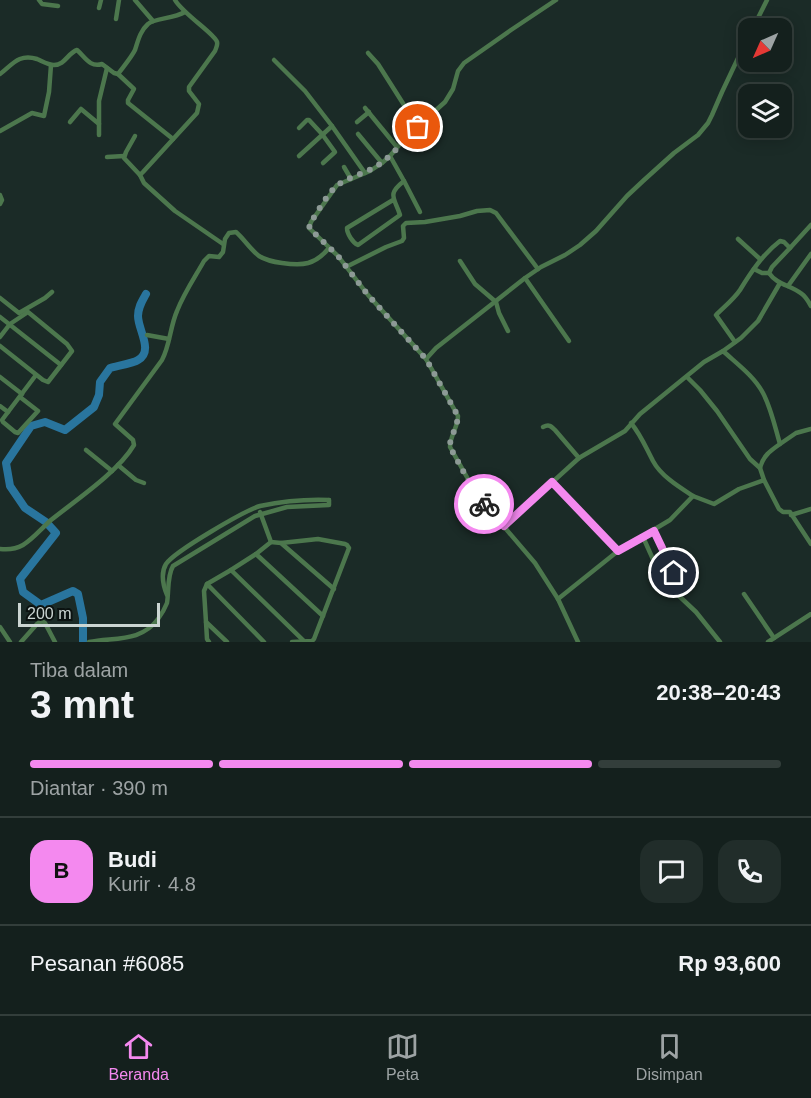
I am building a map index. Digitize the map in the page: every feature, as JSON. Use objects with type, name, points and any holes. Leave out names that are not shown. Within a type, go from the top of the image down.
[{"type":"street","points":[[39,0],[42,4],[58,6]]},
{"type":"street","points":[[99,8],[101,0]]},
{"type":"street","points":[[116,19],[119,0]]},
{"type":"street","points":[[135,0],[153,21]]},
{"type":"street","points":[[140,175],[199,110],[198,101],[189,91],[189,87],[217,46],[215,39],[184,12],[175,0]]},
{"type":"street","points":[[556,0],[464,63],[458,71],[453,89],[445,102],[382,163],[337,185],[309,226],[310,230],[329,248],[426,359],[458,416],[450,447],[473,489],[529,555],[558,599],[578,642]]},
{"type":"street","points":[[758,18],[767,0]]},
{"type":"street","points":[[118,74],[134,51],[136,42],[146,26],[153,21],[174,18],[184,12]]},
{"type":"street","points":[[0,74],[16,60],[33,58],[51,65],[61,63],[77,50],[93,65],[102,64],[118,74],[134,89],[128,103],[173,139]]},
{"type":"street","points":[[368,53],[378,64],[418,127]]},
{"type":"street","points":[[426,359],[436,348],[525,278],[580,245],[643,181],[701,132],[716,108],[738,58]]},
{"type":"street","points":[[274,60],[305,91],[365,173]]},
{"type":"street","points":[[0,131],[32,113],[44,116],[50,92],[51,65]]},
{"type":"street","points":[[99,135],[99,101],[107,69]]},
{"type":"street","points":[[70,122],[81,109],[99,124]]},
{"type":"street","points":[[357,122],[367,110],[397,147]]},
{"type":"street","points":[[299,128],[308,120],[340,158]]},
{"type":"street","points":[[299,156],[332,126]]},
{"type":"street","points":[[358,134],[382,163]]},
{"type":"street","points":[[124,156],[135,136]]},
{"type":"street","points":[[323,163],[335,152]]},
{"type":"street","points":[[107,157],[124,156]]},
{"type":"street","points":[[124,156],[144,183],[175,211],[223,244]]},
{"type":"street","points":[[390,156],[420,212]]},
{"type":"street","points":[[344,167],[351,179]]},
{"type":"street","points":[[393,201],[347,228],[355,244],[360,244],[399,217],[400,213],[393,201],[393,194],[395,188],[404,180]]},
{"type":"street","points":[[0,195],[2,200],[0,204]]},
{"type":"street","points":[[346,267],[402,241],[403,226],[406,223],[425,222],[490,210],[496,213],[538,269]]},
{"type":"street","points":[[769,273],[811,225]]},
{"type":"street","points":[[0,549],[20,546],[31,539],[112,471],[132,449],[134,443],[132,439],[114,424],[162,360],[178,308],[208,256],[222,255],[223,244],[229,233],[236,232],[249,247],[268,261],[304,264],[313,262],[329,248]]},
{"type":"street","points":[[738,239],[760,260]]},
{"type":"street","points":[[735,342],[716,315],[736,294],[760,260],[780,241],[790,248]]},
{"type":"street","points":[[788,286],[811,254]]},
{"type":"street","points":[[460,261],[475,284],[496,302],[508,331]]},
{"type":"street","points":[[754,269],[762,273],[769,273]]},
{"type":"street","points":[[769,273],[773,279],[803,294],[811,306]]},
{"type":"street","points":[[525,278],[569,341]]},
{"type":"street","points":[[504,526],[579,458],[625,430],[640,414],[704,362],[745,334],[758,321],[780,283]]},
{"type":"street","points":[[0,298],[19,313],[52,292]]},
{"type":"street","points":[[0,337],[10,324],[26,312],[71,348],[71,353],[48,382],[0,346]]},
{"type":"street","points":[[0,317],[61,365]]},
{"type":"street","points":[[147,335],[169,339]]},
{"type":"street","points":[[723,351],[761,390],[780,444]]},
{"type":"street","points":[[0,376],[21,395],[38,411],[20,432],[15,432],[2,420],[21,395],[36,375]]},
{"type":"street","points":[[687,377],[706,397],[750,459],[760,468],[779,509],[792,514],[811,544]]},
{"type":"street","points":[[0,406],[8,412]]},
{"type":"street","points":[[632,423],[662,472],[693,496],[714,504],[739,489],[764,480]]},
{"type":"street","points":[[543,427],[548,425],[555,430],[579,458]]},
{"type":"street","points":[[760,468],[762,460],[780,444],[796,433],[811,429]]},
{"type":"street","points":[[86,450],[112,471]]},
{"type":"street","points":[[118,465],[136,480],[144,483]]},
{"type":"street","points":[[552,482],[618,551]]},
{"type":"street","points":[[558,599],[618,551],[670,520],[693,496]]},
{"type":"street","points":[[89,642],[129,639],[142,634],[158,620],[166,604],[173,566],[244,521],[287,507],[328,505],[330,501],[297,500],[259,507],[241,514],[175,555],[165,566],[163,584],[167,596]]},
{"type":"street","points":[[259,507],[271,543]]},
{"type":"street","points":[[792,514],[811,509]]},
{"type":"street","points":[[654,531],[674,573],[678,595],[696,612],[720,642]]},
{"type":"street","points":[[643,537],[656,566]]},
{"type":"street","points":[[208,642],[204,591],[207,584],[256,555],[271,543],[318,539],[347,545],[349,550],[314,639],[292,642]]},
{"type":"street","points":[[281,543],[334,589]]},
{"type":"street","points":[[256,555],[323,616]]},
{"type":"street","points":[[231,570],[305,642]]},
{"type":"street","points":[[207,584],[264,642]]},
{"type":"street","points":[[744,594],[774,638]]},
{"type":"street","points":[[768,642],[811,614]]},
{"type":"street","points":[[21,642],[43,621],[55,642]]},
{"type":"street","points":[[206,622],[227,642]]},
{"type":"street","points":[[0,627],[10,642]]},
{"type":"waterway","points":[[83,642],[83,618],[78,594],[73,591],[41,605],[23,592],[20,579],[56,533],[46,522],[25,508],[10,486],[6,463],[31,426],[45,422],[65,430],[94,407],[99,395],[100,382],[110,368],[133,362],[143,356],[145,346],[138,316],[139,307],[146,294]]},
{"type":"way so far","points":[[418,127],[382,163],[370,171],[337,185],[309,228],[338,256],[368,295],[426,359],[458,416],[450,447],[484,504]]},
{"type":"route","points":[[484,504],[504,526],[552,482],[618,551],[654,531],[674,573]]}]
